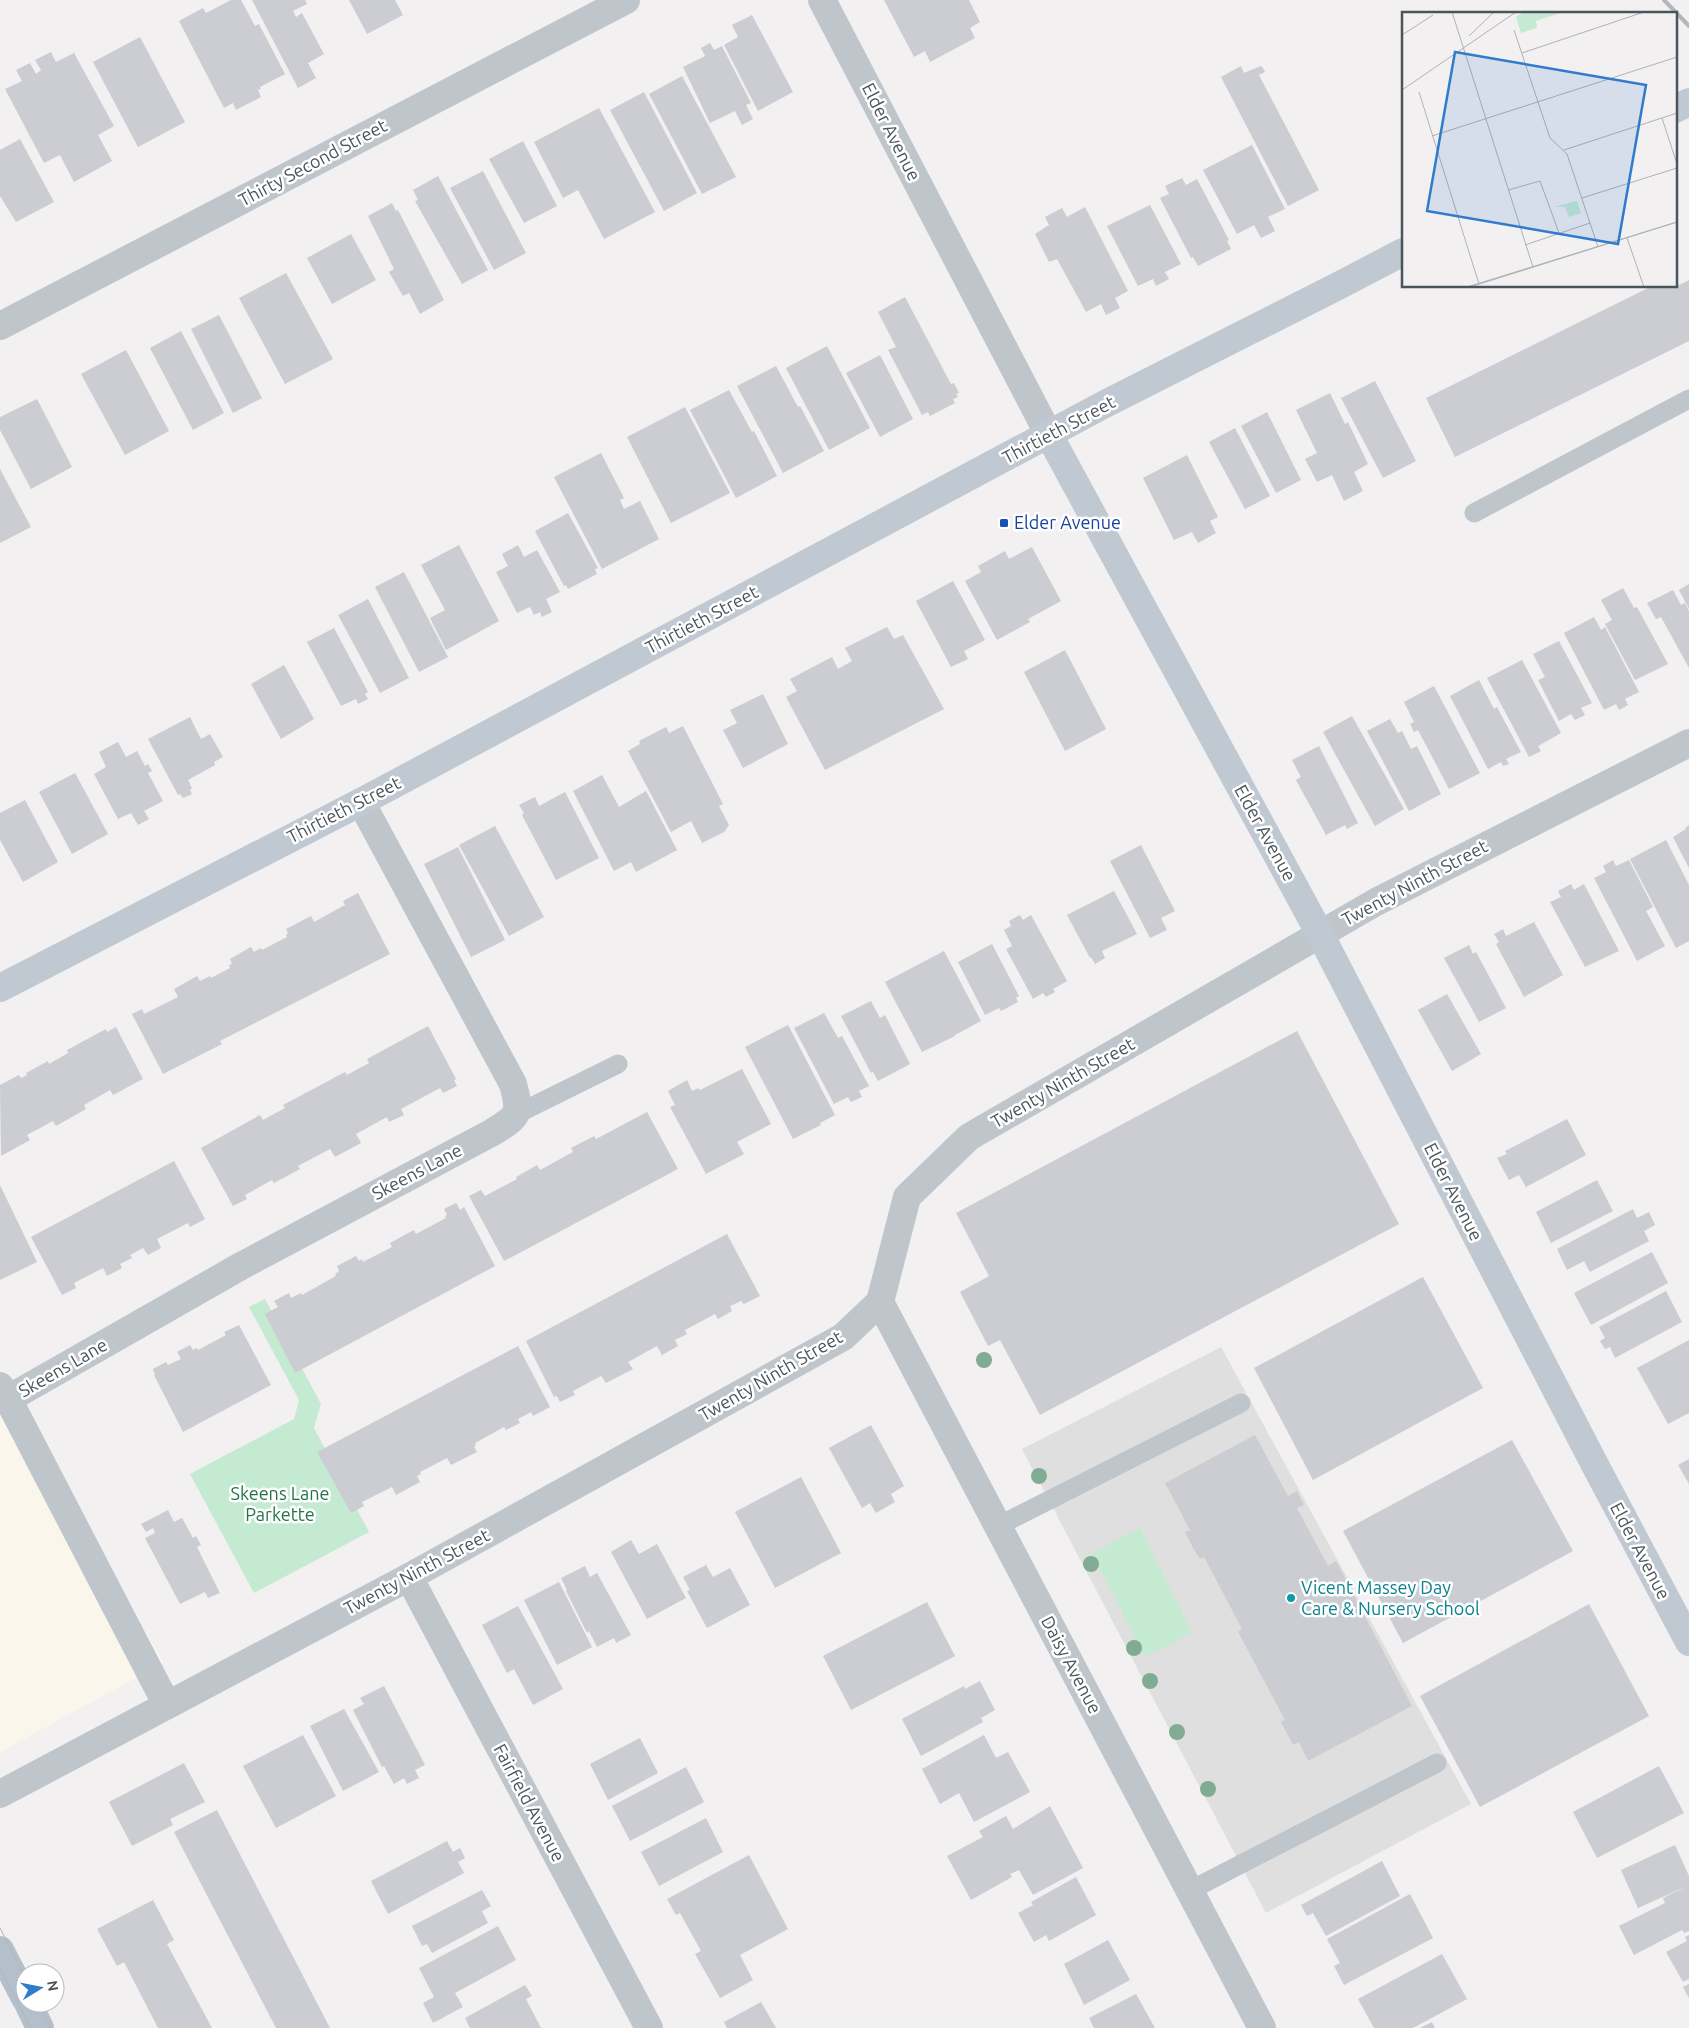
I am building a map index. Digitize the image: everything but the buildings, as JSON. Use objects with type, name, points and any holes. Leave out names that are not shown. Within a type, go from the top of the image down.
[{"type":"main road","points":[[0,1950],[15,1979]]},
{"type":"main road","points":[[33,2013],[40,2028]]},
{"type":"street","name":"Thirty Second Street","points":[[0,326],[626,0]]},
{"type":"street","name":"Elder Avenue","points":[[822,0],[1049,435],[1320,934],[1599,1473],[1689,1642]]},
{"type":"street","points":[[1676,108],[1689,102]]},
{"type":"street","name":"Thirtieth Street","points":[[0,988],[361,802],[1049,435],[1402,253]]},
{"type":"street","name":"Twenty Ninth Street","points":[[0,1794],[409,1577],[843,1337],[880,1302],[907,1197],[969,1137],[1384,897],[1689,743]]},
{"type":"street","points":[[361,802],[513,1084],[518,1105],[517,1114]]},
{"type":"street","name":"Skeens Lane","points":[[167,1705],[4,1392],[493,1132],[512,1121],[517,1114]]},
{"type":"street","name":"Daisy Avenue","points":[[880,1302],[1262,2028]]},
{"type":"street","name":"Fairfield Avenue","points":[[409,1577],[649,2028]]},
{"type":"lane","points":[[1474,513],[1689,398]]},
{"type":"lane","points":[[517,1114],[618,1064]]},
{"type":"lane","points":[[998,1526],[1241,1403]]},
{"type":"lane","points":[[1189,1891],[1437,1762]]},
{"type":"shaded area","points":[[1221,1347],[1471,1804],[1266,1913],[1022,1449]]},
{"type":"shaded area","points":[[0,1382],[164,1663],[0,1752]]},
{"type":"green space","name":"Skeens Lane Parkette","points":[[265,1299],[321,1404],[314,1428],[369,1532],[254,1593],[190,1474],[294,1419],[299,1400],[249,1307]]},
{"type":"green space","points":[[1140,1528],[1192,1633],[1145,1657],[1092,1553]]},
{"type":"tram line","points":[[0,1928],[18,1963]]},
{"type":"tram line","points":[[0,1968],[31,2028]]},
{"type":"tram line","points":[[44,2013],[51,2028]]},
{"type":"railway","points":[[1664,0],[1676,12]]},
{"type":"railway","points":[[1676,12],[1689,26]]},
{"type":"place","name":"Elder Avenue","points":[[1004,523]]},
{"type":"place","name":"Vicent Massey Day Care & Nursery School","points":[[1291,1598]]}]
